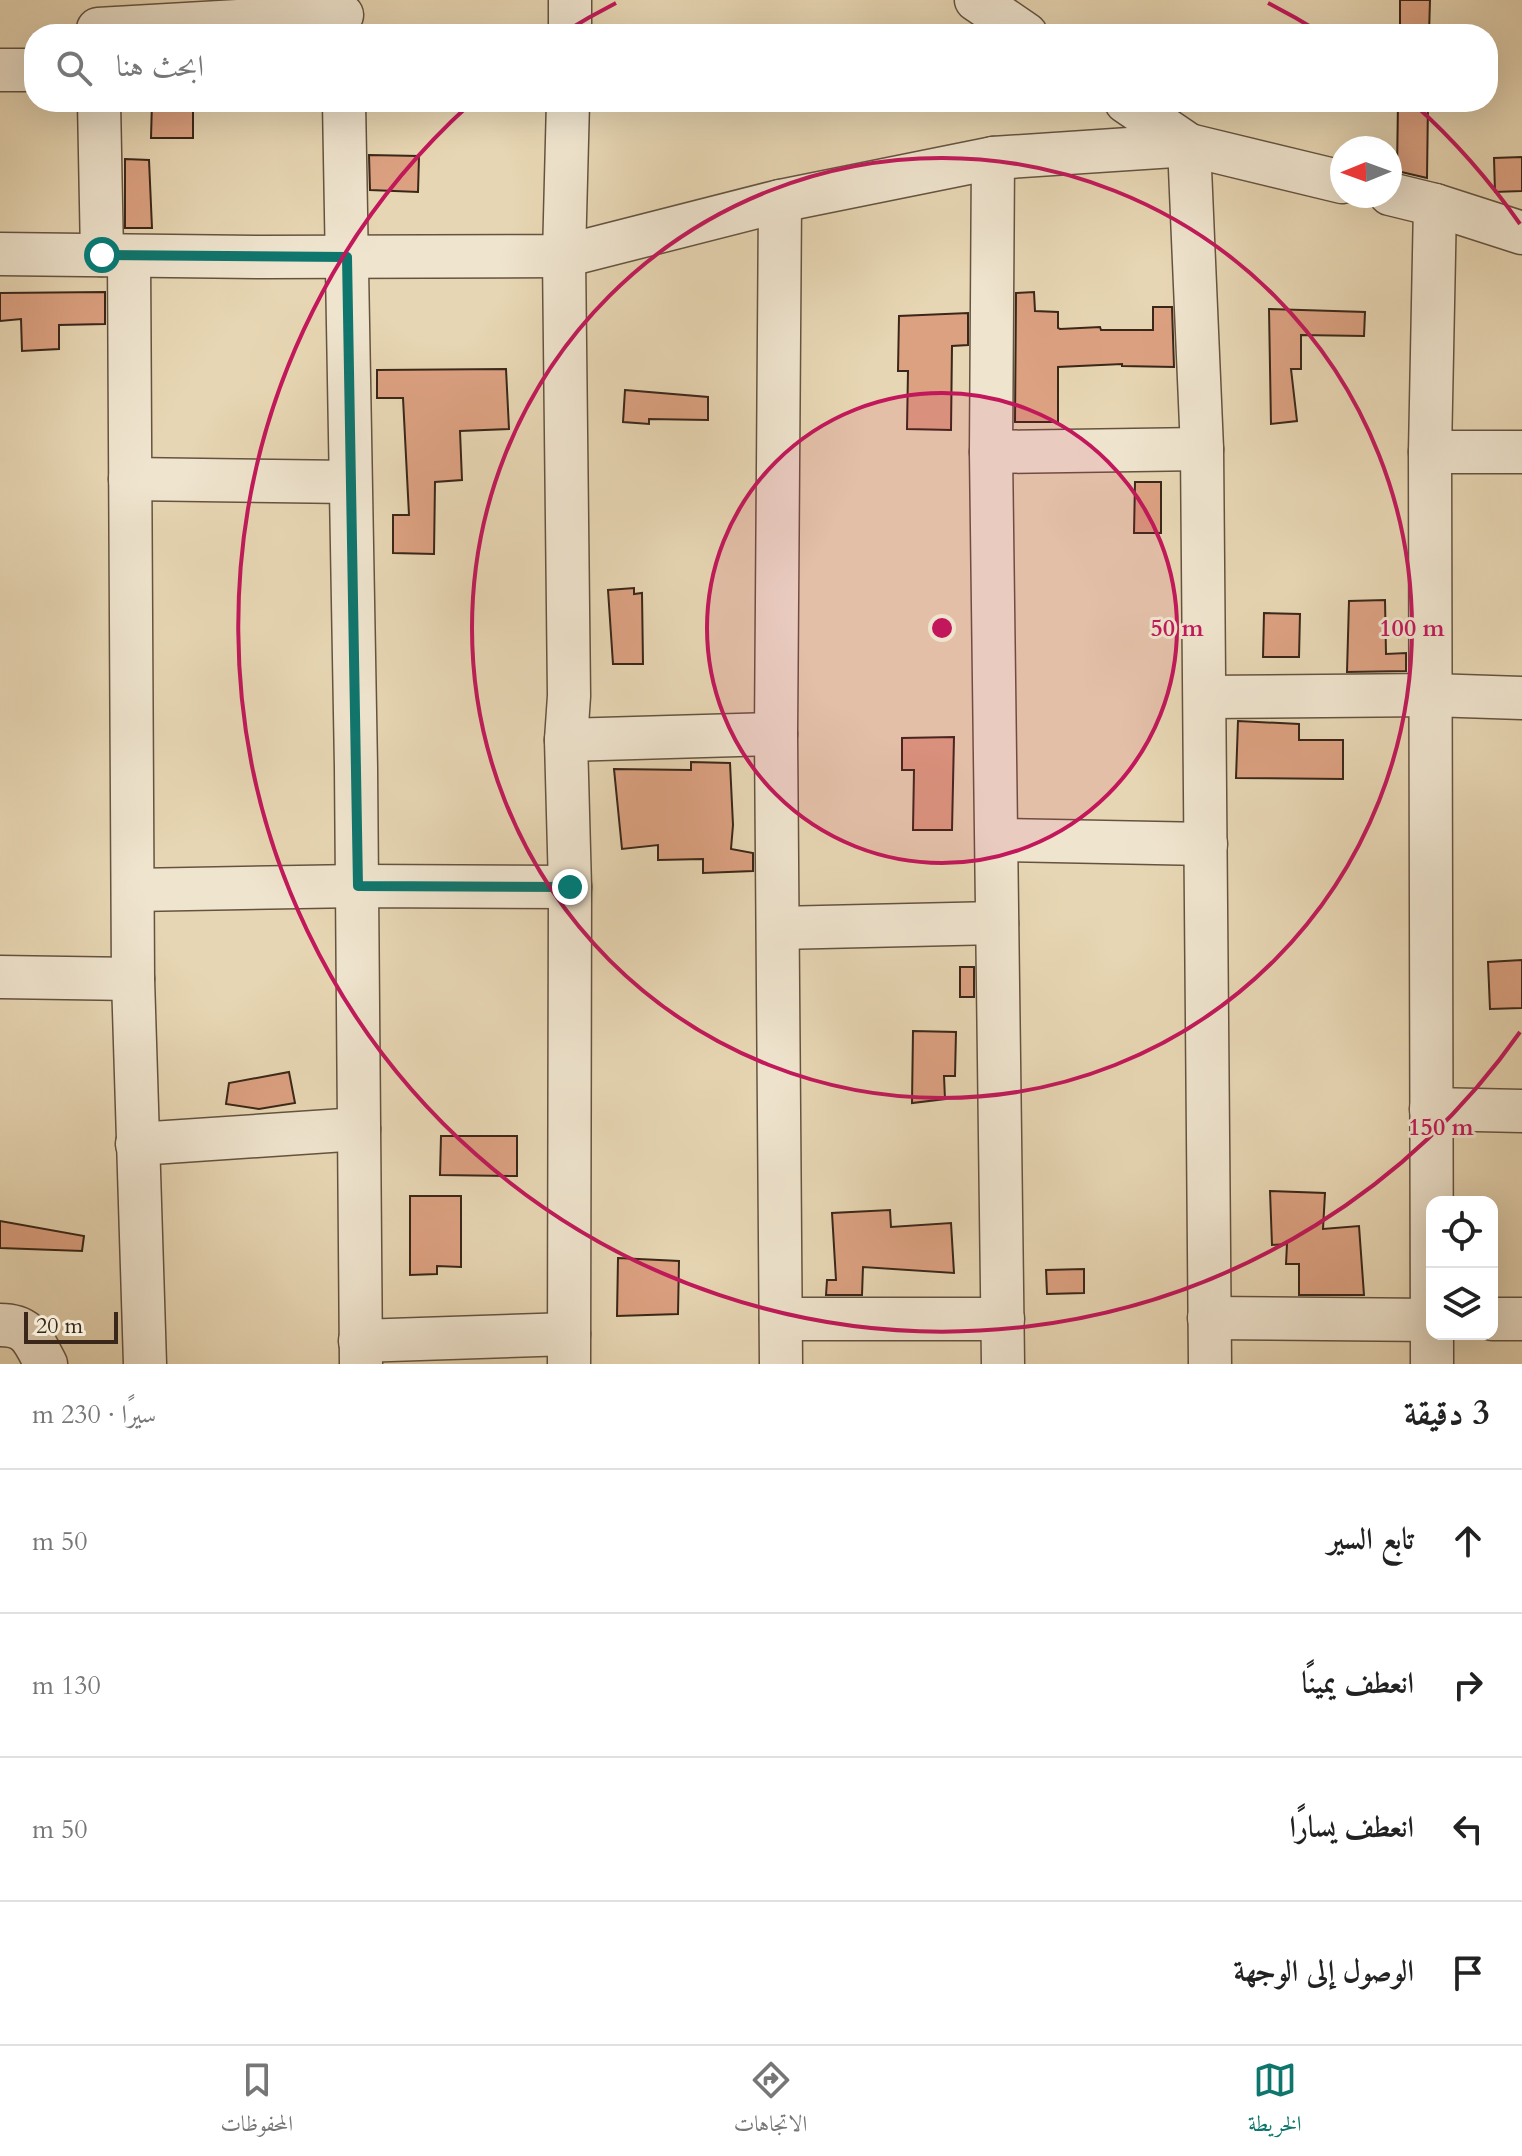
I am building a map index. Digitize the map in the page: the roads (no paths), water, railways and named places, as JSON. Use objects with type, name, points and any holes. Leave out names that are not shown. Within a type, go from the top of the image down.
[{"type":"street","points":[[570,0],[570,24]]},
{"type":"street","points":[[976,0],[1011,24]]},
{"type":"street","points":[[98,21],[342,16]]},
{"type":"street","points":[[0,70],[24,70]]},
{"type":"street","points":[[100,112],[116,255],[130,479],[133,979],[145,1364]]},
{"type":"street","points":[[344,112],[358,886],[361,1352],[569,1349],[570,887],[566,740],[569,696],[564,256],[568,112]]},
{"type":"street","points":[[1141,112],[1189,145]]},
{"type":"street","points":[[0,254],[564,256],[780,201],[993,158],[1189,145],[1330,179]]},
{"type":"street","points":[[1189,145],[1202,449],[1210,1364]]},
{"type":"street","points":[[993,158],[991,452],[1003,1364]]},
{"type":"street","points":[[1402,197],[1522,233]]},
{"type":"street","points":[[780,201],[776,734],[781,1364]]},
{"type":"street","points":[[1432,1268],[1430,452],[1435,205]]},
{"type":"street","points":[[991,452],[1202,449]]},
{"type":"street","points":[[1430,452],[1522,452]]},
{"type":"street","points":[[130,479],[350,482]]},
{"type":"street","points":[[1205,697],[1431,695],[1522,698]]},
{"type":"street","points":[[566,740],[776,734]]},
{"type":"street","points":[[997,840],[1206,844]]},
{"type":"street","points":[[134,890],[358,886],[570,887]]},
{"type":"street","points":[[778,928],[997,923]]},
{"type":"street","points":[[0,977],[133,979]]},
{"type":"street","points":[[1431,1109],[1522,1111]]},
{"type":"street","points":[[137,1144],[359,1129]]},
{"type":"street","points":[[1209,1318],[1426,1320]]},
{"type":"street","points":[[781,1319],[1003,1319]]},
{"type":"street","points":[[1498,1319],[1522,1319]]},
{"type":"street","points":[[0,1325],[22,1327],[46,1364]]},
{"type":"street","points":[[1432,1340],[1432,1364]]}]
